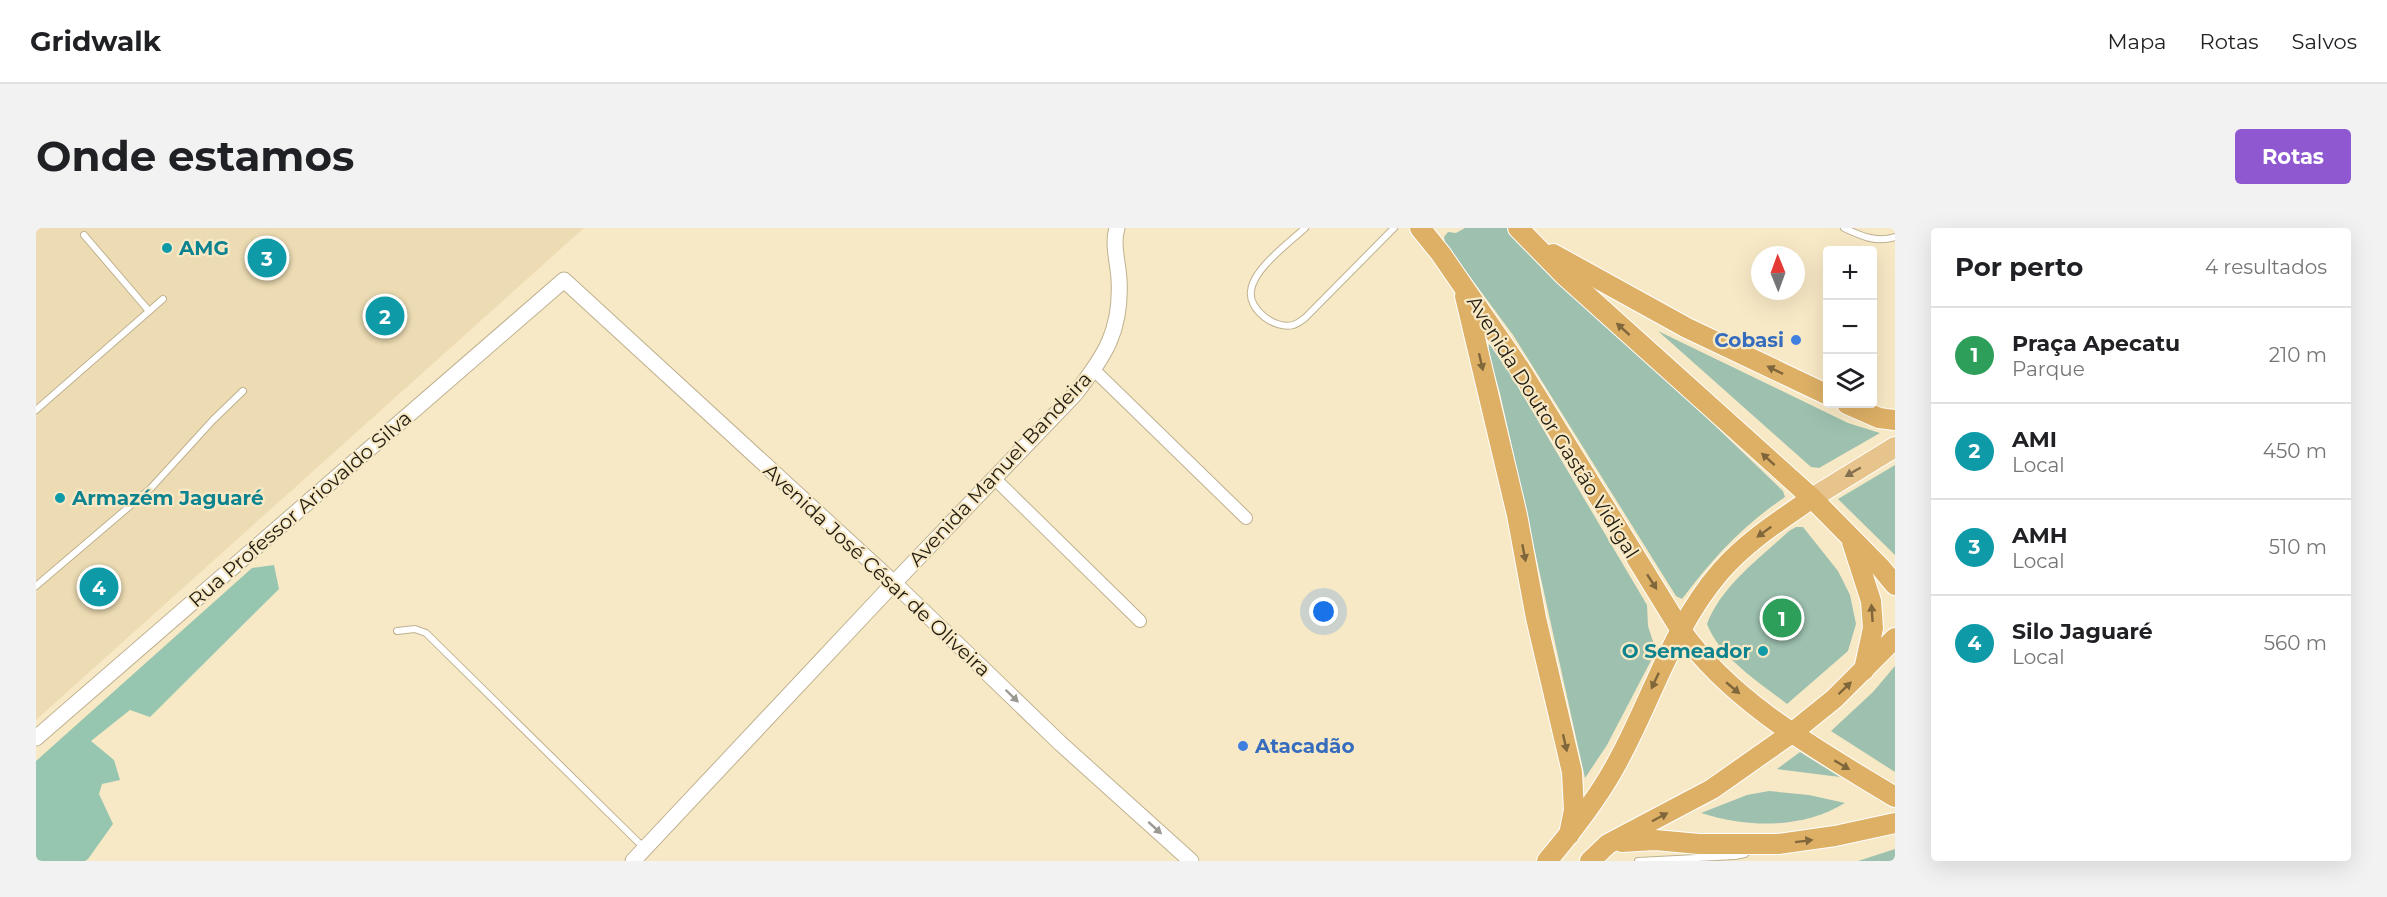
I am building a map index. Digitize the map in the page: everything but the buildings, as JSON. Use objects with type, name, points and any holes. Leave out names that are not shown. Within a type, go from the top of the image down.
[{"type":"highway","name":"Avenida Doutor Gastão Vidigal","points":[[1420,228],[1463,285],[1520,369],[1668,606],[1680,629]]},
{"type":"highway","points":[[1523,234],[1687,328],[1823,393]]},
{"type":"highway","points":[[1523,234],[1642,346],[1812,498],[1895,585]]},
{"type":"highway","points":[[1463,285],[1517,515],[1536,618],[1572,772],[1574,810],[1569,835]]},
{"type":"highway","points":[[1856,408],[1879,418],[1895,420]]},
{"type":"highway","points":[[1547,861],[1589,808],[1619,760],[1680,629],[1719,573],[1738,552],[1761,533],[1812,498]]},
{"type":"highway","points":[[1850,536],[1871,602],[1873,628],[1864,670]]},
{"type":"highway","points":[[1680,629],[1700,657],[1753,705],[1895,797]]},
{"type":"highway","points":[[1590,861],[1608,844],[1712,789],[1793,732],[1834,699],[1895,638]]},
{"type":"highway","points":[[1608,844],[1635,840],[1755,845],[1804,842],[1895,823]]},
{"type":"main road","points":[[1812,498],[1895,447]]},
{"type":"street","name":"Avenida Manuel Bandeira","points":[[633,861],[1075,394],[1094,370],[1109,344],[1116,324],[1119,301],[1115,243],[1117,228]]},
{"type":"street","points":[[1425,228],[1498,327],[1579,465]]},
{"type":"street","name":"Avenida José César de Oliveira","points":[[564,280],[894,583],[1060,743],[1191,861]]},
{"type":"street","name":"Rua Professor Ariovaldo Silva","points":[[36,738],[564,280]]},
{"type":"street","points":[[1094,370],[1246,518]]},
{"type":"street","points":[[994,478],[1140,621]]},
{"type":"lane","points":[[1305,228],[1261,270],[1251,291],[1253,304],[1268,319],[1280,325],[1293,325],[1305,318],[1394,228]]},
{"type":"lane","points":[[1844,228],[1874,240],[1895,237]]},
{"type":"lane","points":[[84,235],[149,312]]},
{"type":"lane","points":[[36,410],[164,299]]},
{"type":"lane","points":[[36,586],[151,488],[243,391]]},
{"type":"lane","points":[[398,631],[415,629],[426,633],[646,848]]},
{"type":"lane","points":[[1638,861],[1735,856],[1745,854],[1755,845]]},
{"type":"shaded area","points":[[36,228],[584,228],[36,720]]},
{"type":"green space","points":[[1465,228],[1509,228],[1783,491],[1785,497],[1755,519],[1729,544],[1682,599],[1676,596],[1513,335],[1445,243],[1444,237],[1448,232],[1456,233]]},
{"type":"green space","points":[[1658,331],[1848,423],[1880,433],[1819,468],[1811,467]]},
{"type":"green space","points":[[1489,344],[1495,348],[1647,605],[1648,626],[1656,651],[1607,745],[1585,778],[1500,393],[1488,351]]},
{"type":"green space","points":[[1895,465],[1895,555],[1838,499]]},
{"type":"green space","points":[[1796,527],[1803,527],[1838,571],[1850,595],[1856,624],[1848,651],[1787,704],[1753,678],[1721,648],[1707,624],[1713,610],[1731,585],[1754,562]]},
{"type":"green space","points":[[274,565],[279,589],[150,717],[130,710],[91,741],[114,760],[120,780],[102,784],[99,794],[113,824],[88,859],[85,861],[36,861],[36,761],[252,568]]},
{"type":"green space","points":[[1895,666],[1895,772],[1831,731],[1873,692]]},
{"type":"green space","points":[[1800,752],[1840,777],[1777,769]]},
{"type":"green space","points":[[1769,791],[1809,795],[1845,803],[1828,812],[1793,822],[1756,823],[1701,813],[1747,795]]},
{"type":"green space","points":[[1895,849],[1895,861],[1858,861]]},
{"type":"place","name":"AMG","points":[[167,248]]},
{"type":"place","name":"AMH","points":[[267,258]]},
{"type":"place","name":"AMI","points":[[385,316]]},
{"type":"place","name":"Cobasi","points":[[1796,340]]},
{"type":"place","name":"Armazém Jaguaré","points":[[60,498]]},
{"type":"place","name":"Silo Jaguaré","points":[[99,587]]},
{"type":"place","name":"Praça Apecatu","points":[[1782,618]]},
{"type":"place","name":"O Semeador","points":[[1763,651]]},
{"type":"place","name":"Atacadão","points":[[1243,746]]}]
